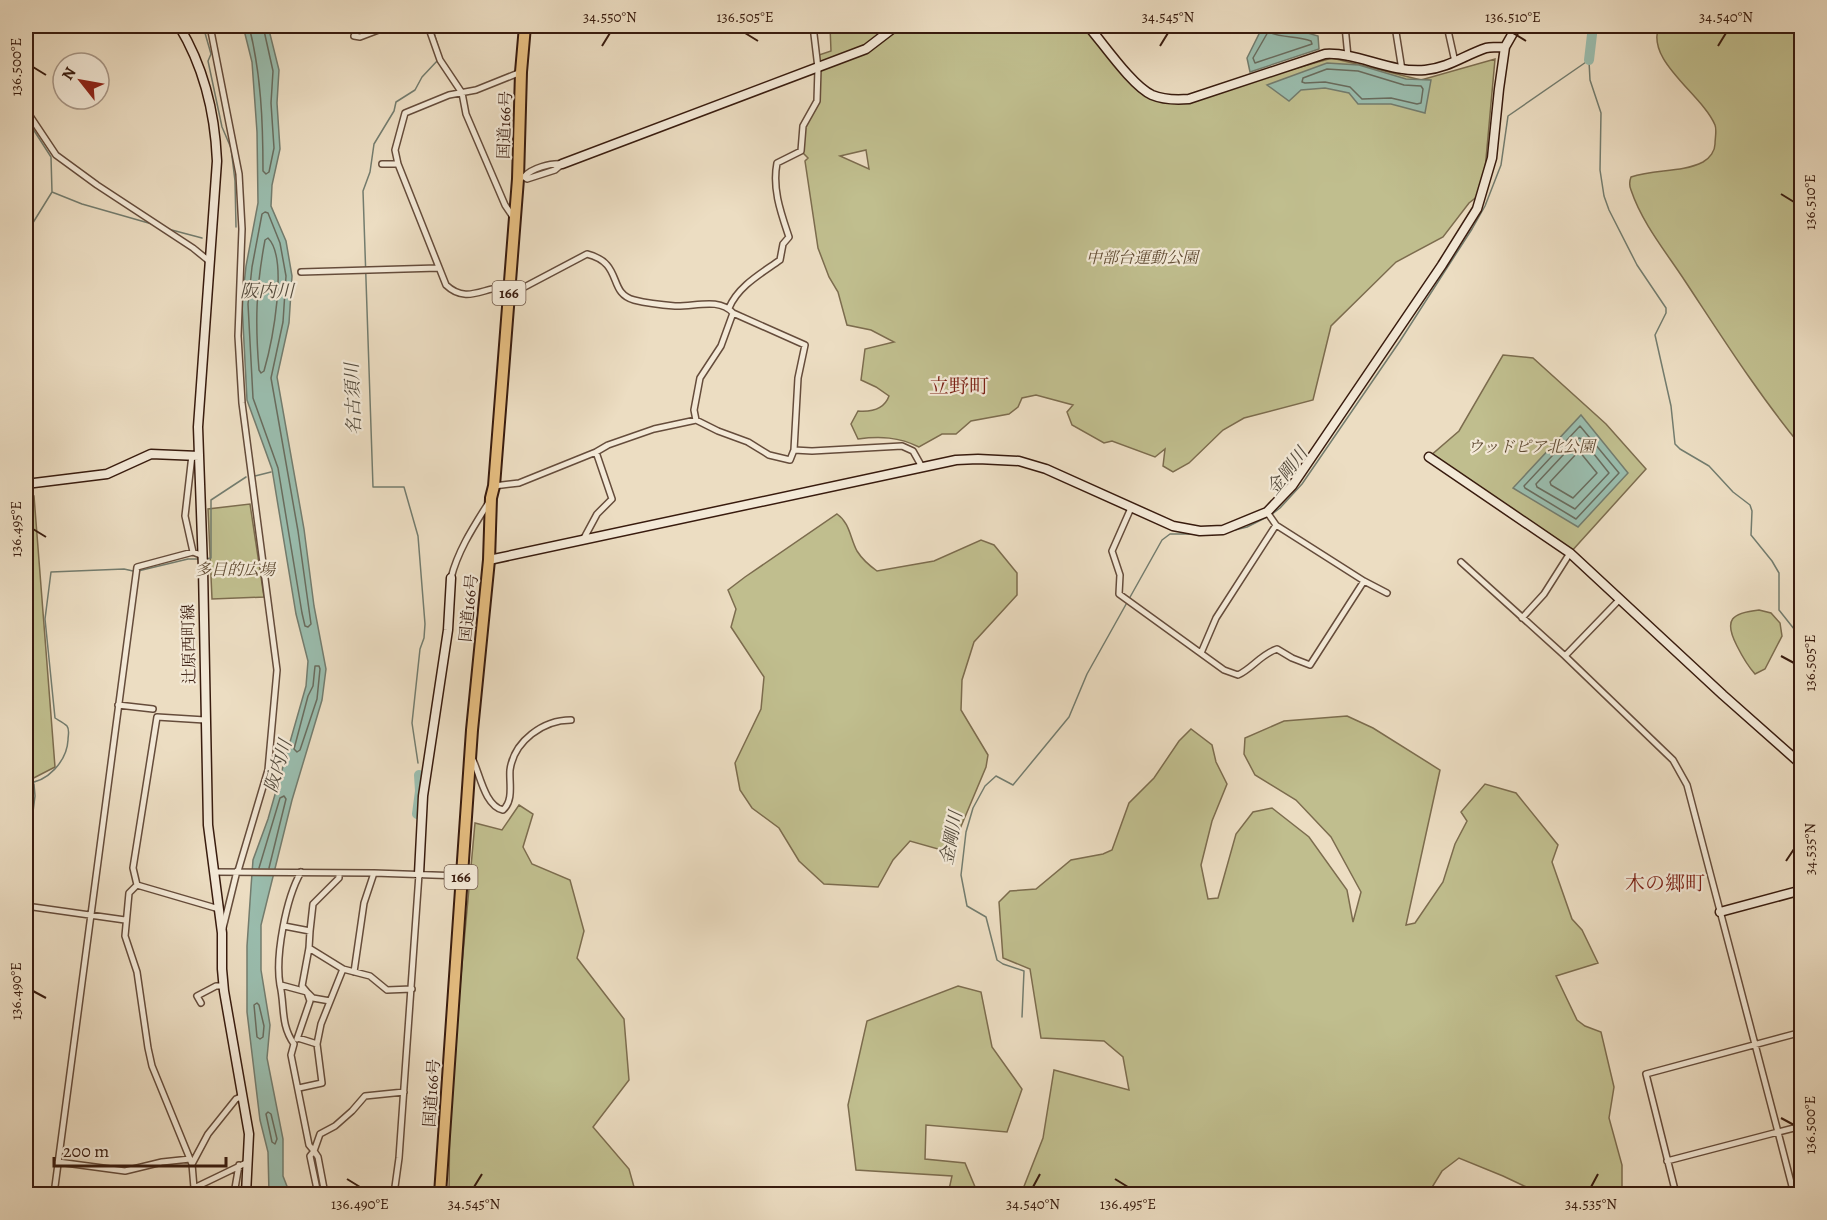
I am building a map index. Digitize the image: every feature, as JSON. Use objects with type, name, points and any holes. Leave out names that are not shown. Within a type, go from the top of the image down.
[{"type":"highway","name":"国道166号","points":[[440,1194],[470,753],[489,560],[491,498],[494,486],[514,219],[521,178],[521,72],[525,26]]},
{"type":"street","name":"辻原西町線","points":[[179,26],[201,73],[215,137],[217,161],[196,456],[203,558],[208,825],[220,909],[224,986],[249,1134],[246,1194]]},
{"type":"street","points":[[210,26],[240,174],[242,229],[238,336],[242,403],[277,670],[268,770],[222,933]]},
{"type":"street","points":[[354,36],[360,37],[389,26]]},
{"type":"street","points":[[428,26],[439,57],[462,93],[466,114],[505,205],[514,219]]},
{"type":"street","points":[[696,420],[694,410],[700,378],[721,346],[732,300],[751,280],[780,260],[783,244],[789,237],[778,201],[775,173],[777,163],[801,151],[803,126],[817,101],[818,68],[813,26]]},
{"type":"street","points":[[521,178],[527,173],[554,163],[562,164],[689,114],[866,49],[896,26]]},
{"type":"street","points":[[1088,26],[1138,85],[1152,95],[1173,100],[1189,99],[1325,54],[1402,70],[1427,70],[1455,62],[1488,48],[1505,46]]},
{"type":"street","points":[[1345,26],[1348,57]]},
{"type":"street","points":[[1395,26],[1402,70]]},
{"type":"street","points":[[1447,26],[1455,62]]},
{"type":"street","points":[[489,560],[956,460],[1019,461],[1046,469],[1173,526],[1200,531],[1223,530],[1268,512],[1292,486],[1442,265],[1477,209],[1492,158],[1498,89],[1505,46],[1517,26]]},
{"type":"street","points":[[494,486],[519,483],[608,445],[654,429],[696,420],[748,442],[769,455],[790,460],[794,450],[798,378],[805,345],[713,303],[676,306],[633,300],[623,295],[611,269],[604,260],[587,254],[515,292],[501,288],[462,295],[454,293],[446,285],[438,268],[398,164],[395,150],[405,113],[449,95],[476,90],[521,72]]},
{"type":"street","points":[[26,110],[56,155],[209,261]]},
{"type":"street","points":[[382,164],[398,164]]},
{"type":"street","points":[[301,272],[438,268]]},
{"type":"street","points":[[794,450],[902,446],[913,451],[922,467]]},
{"type":"street","points":[[583,540],[597,514],[612,499],[596,452]]},
{"type":"street","points":[[26,483],[107,474],[151,454],[196,456],[185,516],[193,552]]},
{"type":"street","points":[[1429,457],[1570,553],[1802,765]]},
{"type":"street","points":[[394,1194],[404,1092],[423,796],[447,630],[451,578],[469,534],[491,498]]},
{"type":"street","points":[[1131,508],[1112,551],[1120,575],[1119,594],[1224,670],[1238,675],[1246,671],[1266,652],[1276,649],[1310,665],[1364,581]]},
{"type":"street","points":[[1268,512],[1276,525],[1387,593]]},
{"type":"street","points":[[1200,653],[1216,618],[1276,525]]},
{"type":"street","points":[[54,1194],[136,567],[193,552],[203,558]]},
{"type":"street","points":[[1522,618],[1544,594],[1570,553]]},
{"type":"street","points":[[1461,562],[1565,656],[1672,760],[1687,785],[1794,1194]]},
{"type":"street","points":[[1565,656],[1619,600]]},
{"type":"street","points":[[118,705],[153,709]]},
{"type":"street","points":[[137,885],[134,866],[157,717],[205,720]]},
{"type":"street","points":[[470,753],[489,798],[494,806],[503,810],[508,804],[511,763],[518,749],[533,733],[548,723],[571,720]]},
{"type":"street","points":[[214,872],[461,876]]},
{"type":"street","points":[[301,872],[284,926],[279,950],[278,980],[281,986],[283,1014],[288,1035],[296,1041],[318,1044]]},
{"type":"street","points":[[354,972],[364,903],[374,873]]},
{"type":"street","points":[[330,1001],[313,998],[302,987],[309,948],[313,904],[339,878],[339,874]]},
{"type":"street","points":[[137,885],[220,909]]},
{"type":"street","points":[[137,885],[129,893],[125,936],[137,972],[152,1066],[191,1161],[194,1188]]},
{"type":"street","points":[[1720,912],[1802,890]]},
{"type":"street","points":[[26,906],[125,920]]},
{"type":"street","points":[[284,926],[310,931]]},
{"type":"street","points":[[309,948],[344,969],[370,976],[387,990],[411,990]]},
{"type":"street","points":[[298,1088],[322,1083],[318,1044],[321,1024],[344,969]]},
{"type":"street","points":[[201,1003],[197,996],[216,986],[224,986]]},
{"type":"street","points":[[281,986],[307,992]]},
{"type":"street","points":[[307,992],[310,1001],[291,1055],[309,1144],[318,1157],[325,1194]]},
{"type":"street","points":[[1676,1194],[1646,1074],[1802,1032]]},
{"type":"street","points":[[318,1194],[310,1156],[320,1134],[335,1126],[365,1096],[404,1092]]},
{"type":"street","points":[[191,1161],[208,1134],[236,1099],[243,1096]]},
{"type":"street","points":[[1667,1161],[1802,1126]]},
{"type":"street","points":[[58,1162],[125,1171],[162,1162],[191,1161]]},
{"type":"street","points":[[186,1194],[249,1162]]},
{"type":"street","points":[[234,1194],[239,1166]]},
{"type":"green space","name":"中部台運動公園","points":[[830,26],[1087,26],[1152,95],[1189,99],[1332,58],[1421,80],[1495,59],[1483,192],[1469,203],[1443,237],[1396,262],[1331,326],[1313,400],[1244,418],[1223,430],[1189,463],[1173,472],[1163,466],[1165,449],[1155,457],[1112,441],[1104,443],[1072,425],[1067,412],[1073,405],[1036,395],[1022,398],[1018,407],[1009,414],[971,421],[956,434],[942,434],[919,447],[889,438],[858,439],[851,424],[858,411],[876,409],[887,401],[889,396],[861,380],[865,349],[894,342],[871,330],[847,325],[838,292],[829,277],[818,248],[805,161],[808,158],[801,151],[803,126],[817,101],[816,56],[831,51]],"holes":[[[866,150],[869,169],[840,156]]]},
{"type":"green space","points":[[1659,26],[1801,26],[1801,115],[1794,178],[1802,216],[1801,446],[1755,386],[1655,237],[1641,214],[1630,188],[1631,177],[1695,165],[1708,158],[1715,147],[1716,127],[1708,113],[1667,65],[1660,52],[1657,39]]},
{"type":"green space","name":"ウッドピア北公園","points":[[1503,355],[1533,358],[1606,424],[1646,469],[1570,553],[1429,457],[1459,431]]},
{"type":"green space","points":[[26,496],[34,496],[55,767],[26,782]]},
{"type":"green space","name":"多目的広場","points":[[250,504],[264,597],[212,599],[208,509]]},
{"type":"green space","points":[[837,514],[847,526],[859,554],[877,571],[934,561],[981,540],[994,545],[1017,573],[1017,595],[974,642],[962,680],[961,710],[988,755],[986,767],[954,843],[945,851],[910,841],[893,860],[878,887],[824,884],[799,861],[779,828],[752,808],[740,790],[735,763],[761,709],[764,677],[731,627],[736,609],[728,590]]},
{"type":"green space","points":[[1759,610],[1771,613],[1780,623],[1782,636],[1765,669],[1755,674],[1737,646],[1731,624],[1736,616],[1742,613]]},
{"type":"green space","points":[[1347,716],[1373,728],[1440,770],[1406,925],[1415,923],[1443,882],[1455,844],[1467,821],[1461,812],[1485,784],[1516,793],[1558,845],[1552,862],[1572,919],[1582,930],[1598,963],[1556,976],[1577,1020],[1601,1032],[1614,1087],[1609,1118],[1622,1165],[1622,1194],[1541,1194],[1459,1158],[1442,1171],[1428,1194],[1021,1194],[1043,1138],[1054,1070],[1129,1090],[1123,1057],[1104,1041],[1041,1038],[1030,969],[1003,958],[999,902],[1010,891],[1036,889],[1071,860],[1112,850],[1129,803],[1154,778],[1179,741],[1191,729],[1212,745],[1216,762],[1227,784],[1212,821],[1201,865],[1208,899],[1218,898],[1236,834],[1253,812],[1272,808],[1309,837],[1347,890],[1353,922],[1361,892],[1331,837],[1296,800],[1255,775],[1244,754],[1245,738],[1284,721]]},
{"type":"green space","points":[[519,805],[533,814],[523,847],[532,864],[570,880],[584,931],[577,958],[624,1019],[629,1080],[593,1127],[629,1169],[636,1194],[449,1194],[450,1095],[475,823],[502,830]]},
{"type":"green space","points":[[958,986],[981,992],[992,1047],[1022,1089],[1007,1132],[926,1125],[925,1159],[965,1163],[978,1194],[948,1194],[952,1176],[856,1170],[848,1105],[867,1021]]},
{"type":"water","name":"阪内川","points":[[243,26],[268,26],[279,70],[277,103],[280,149],[272,185],[271,206],[286,241],[292,276],[289,323],[277,377],[326,669],[322,700],[292,800],[261,925],[261,970],[270,1025],[267,1058],[283,1139],[283,1176],[290,1194],[269,1194],[268,1152],[260,1120],[247,1012],[247,946],[253,860],[268,819],[306,686],[308,661],[296,614],[272,469],[247,400],[242,304],[246,266],[258,203],[257,132],[252,62]]},
{"type":"water","points":[[1263,26],[1282,31],[1298,30],[1318,36],[1319,49],[1250,72],[1247,58]]},
{"type":"water","points":[[1327,63],[1359,65],[1406,79],[1431,80],[1425,113],[1391,104],[1358,104],[1349,93],[1325,88],[1301,90],[1289,101],[1267,85]]},
{"type":"water","points":[[1581,415],[1628,473],[1578,527],[1513,488]]},
{"type":"waterway","points":[[203,26],[211,54],[208,61],[222,127],[231,148],[235,181],[236,227]]},
{"type":"waterway","name":"名古須川","points":[[432,26],[440,53]]},
{"type":"waterway","name":"金剛川","points":[[1589,60],[1593,26]]},
{"type":"waterway","name":"名古須川","points":[[418,763],[412,723],[425,624],[418,536],[404,487],[373,487],[363,191],[370,172],[374,144],[394,111],[396,102],[415,90],[422,77],[438,60]]},
{"type":"waterway","name":"金剛川","points":[[1271,515],[1302,484],[1400,341],[1472,229],[1485,206],[1501,165],[1508,116],[1589,60]]},
{"type":"waterway","points":[[1589,61],[1590,80],[1601,113],[1600,170],[1604,196],[1637,265],[1666,308],[1666,313],[1655,335],[1671,406],[1675,444],[1709,466],[1733,492],[1750,505],[1751,535],[1779,573],[1779,610],[1802,639]]},
{"type":"waterway","points":[[26,118],[51,157],[52,192],[26,234]]},
{"type":"waterway","points":[[52,192],[82,204],[152,224]]},
{"type":"waterway","points":[[168,229],[202,238]]},
{"type":"waterway","points":[[255,476],[271,472]]},
{"type":"waterway","points":[[205,559],[211,558],[211,500],[246,477]]},
{"type":"waterway","name":"金剛川","points":[[1235,530],[1267,517]]},
{"type":"waterway","name":"金剛川","points":[[1022,1017],[1024,971],[997,960],[986,917],[967,906],[961,875],[966,832],[973,808],[985,786],[996,776],[1013,785],[1069,717],[1087,674],[1162,540],[1170,534],[1195,534]]},
{"type":"waterway","points":[[138,571],[188,559],[201,559]]},
{"type":"waterway","points":[[26,783],[48,775],[60,763],[68,740],[67,726],[55,718],[45,619],[51,572],[124,569],[133,571]]},
{"type":"waterway","name":"名古須川","points":[[417,814],[420,791],[419,775]]},
{"type":"waterway","points":[[26,868],[35,796],[34,784]]},
{"type":"district","name":"立野町","points":[[959,386]]},
{"type":"district","name":"木の郷町","points":[[1665,883]]}]
